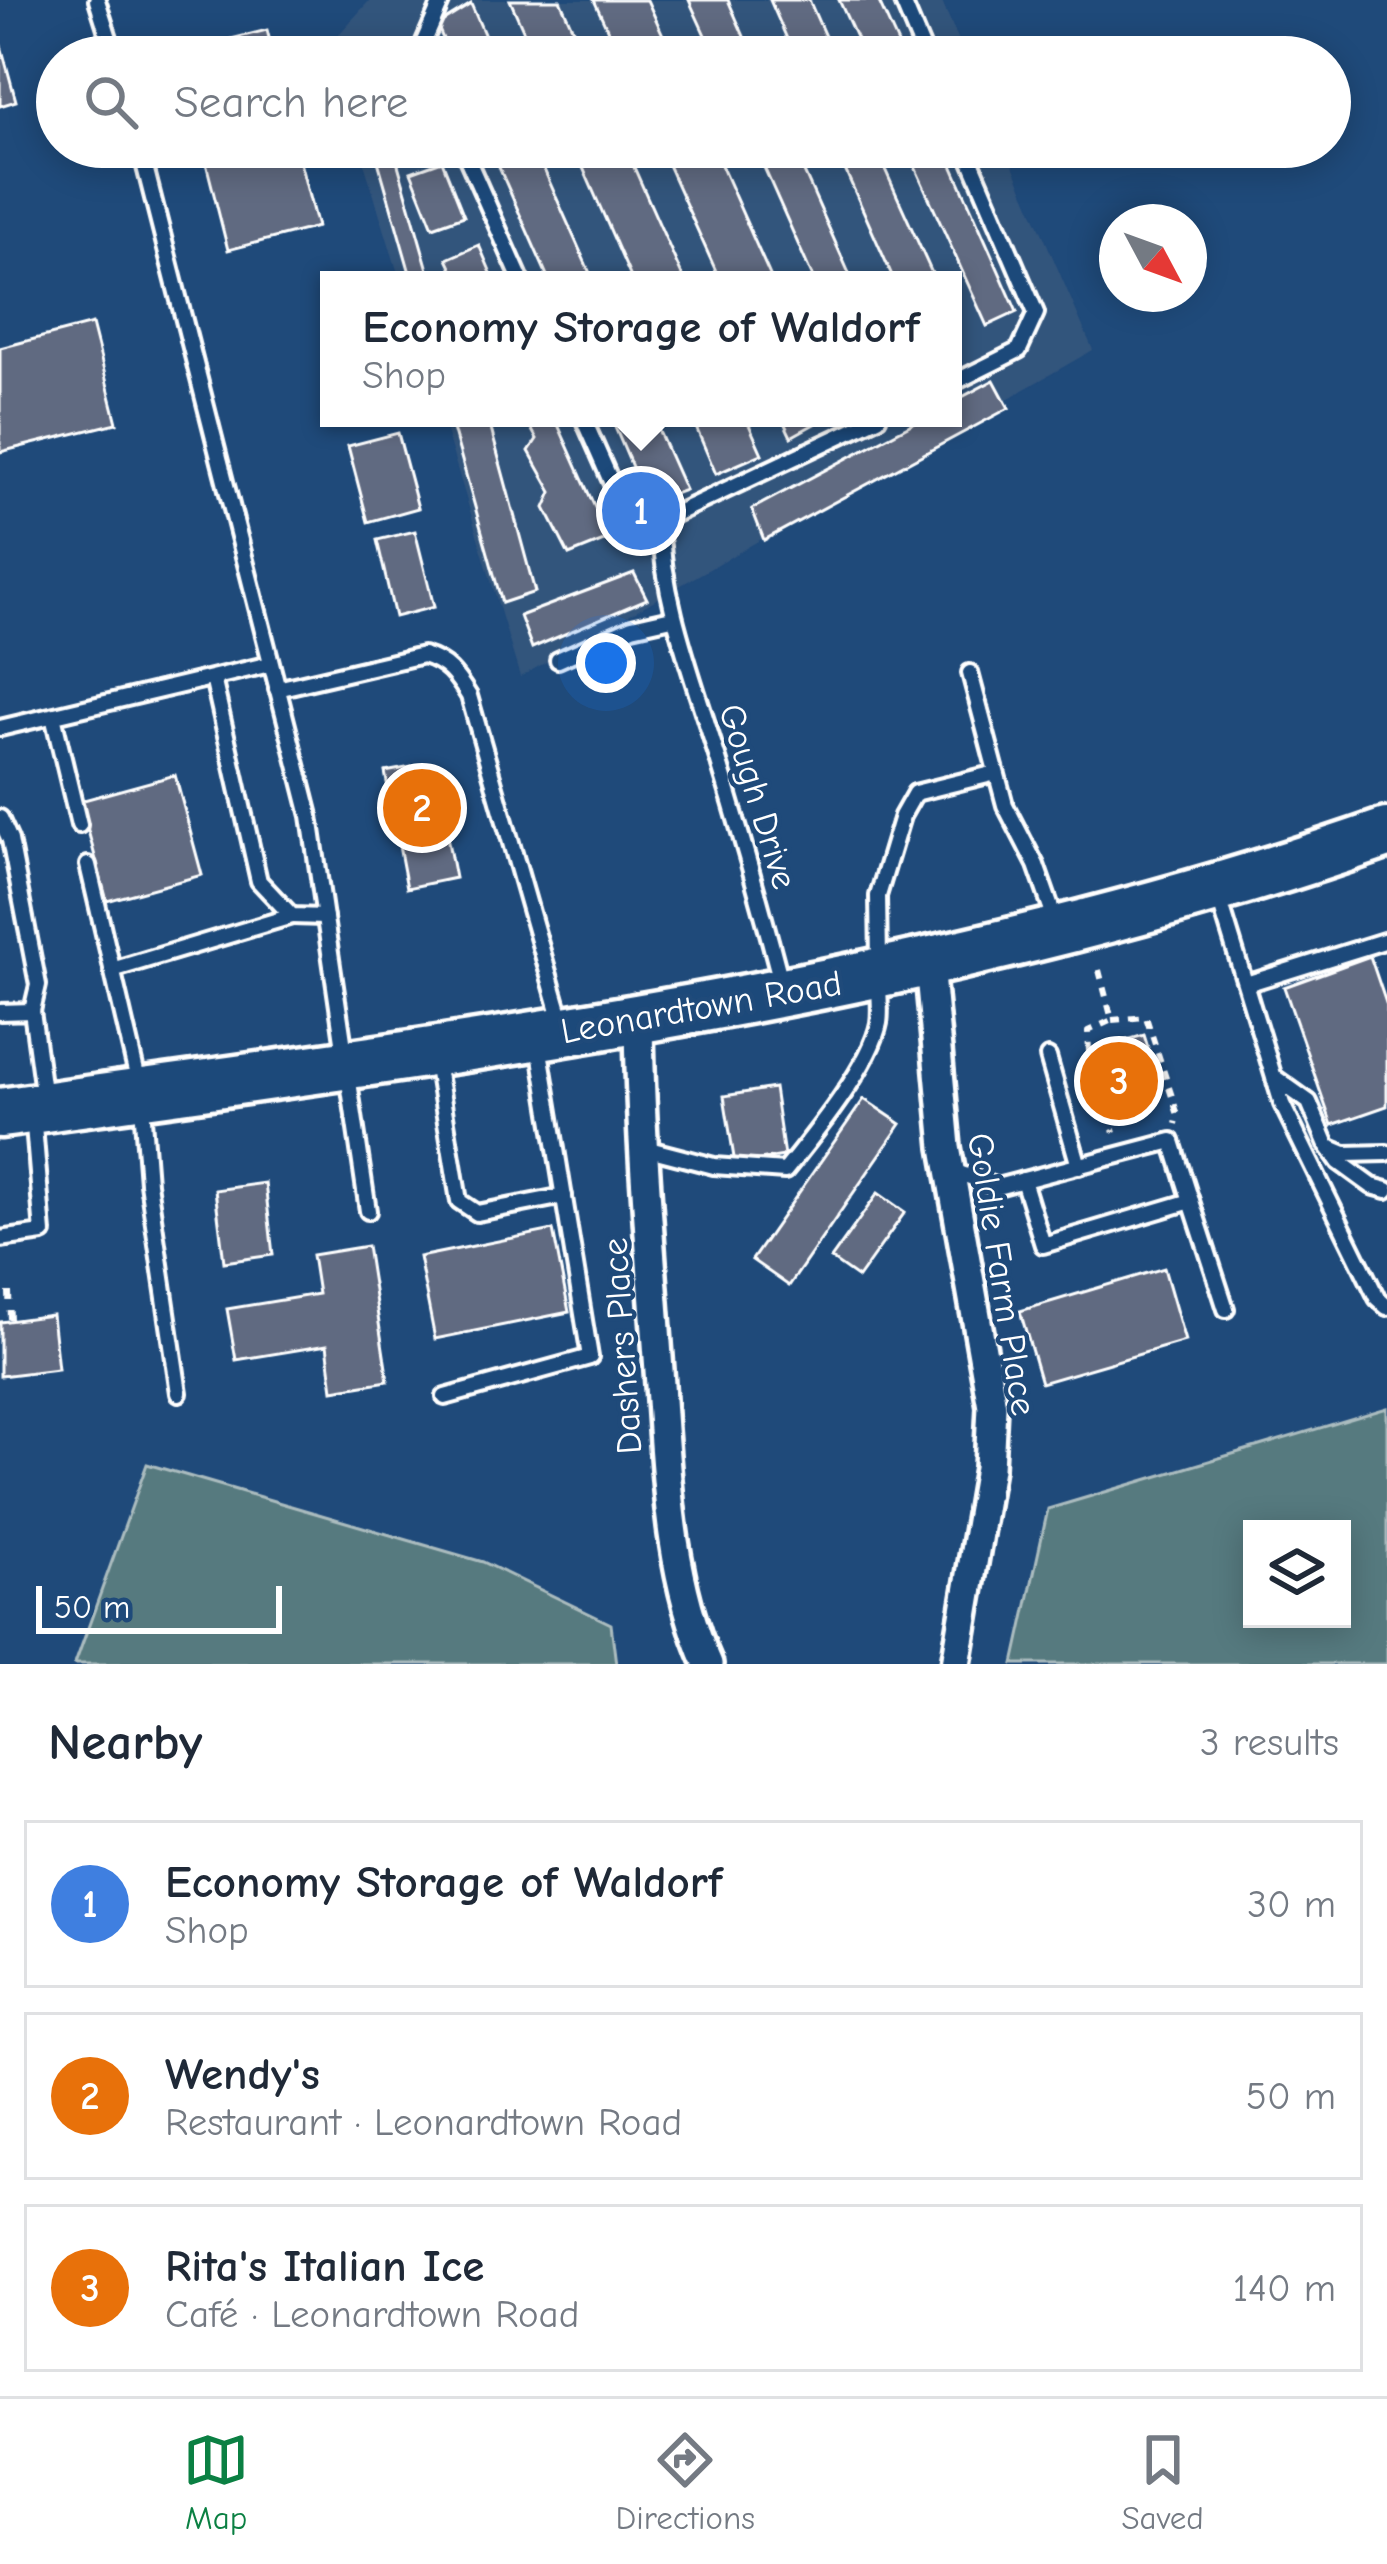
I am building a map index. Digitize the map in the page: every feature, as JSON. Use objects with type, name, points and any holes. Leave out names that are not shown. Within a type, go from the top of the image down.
[{"type":"highway","name":"Leonardtown Road","points":[[26,1110],[551,1032],[879,975],[1060,932],[1387,833]]},
{"type":"street","name":"Goldie Farm Place","points":[[929,964],[932,1033],[951,1171],[992,1406],[993,1438],[956,1664]]},
{"type":"street","name":"Dashers Place","points":[[639,1018],[641,1147],[670,1513],[686,1594],[708,1664]]},
{"type":"lane","points":[[97,0],[108,36]]},
{"type":"lane","points":[[426,36],[442,0]]},
{"type":"lane","points":[[902,0],[917,36]]},
{"type":"lane","points":[[145,168],[310,816],[368,1211]]},
{"type":"lane","points":[[471,168],[517,271]]},
{"type":"lane","points":[[962,378],[1019,350],[1036,313],[973,168]]},
{"type":"lane","points":[[587,427],[625,513],[660,521],[859,427]]},
{"type":"lane","name":"Gough Drive","points":[[660,521],[672,618],[753,871],[784,993]]},
{"type":"lane","points":[[558,660],[632,627],[672,618]]},
{"type":"lane","points":[[277,689],[423,655],[442,661],[456,675],[469,696],[551,1032],[564,1196],[590,1358],[446,1397]]},
{"type":"lane","points":[[0,728],[270,664]]},
{"type":"lane","points":[[970,673],[1005,805],[1036,866],[1060,932]]},
{"type":"lane","points":[[213,678],[259,881],[292,916]]},
{"type":"lane","points":[[53,716],[79,825]]},
{"type":"lane","points":[[641,1147],[714,1166],[785,1171],[817,1132],[861,1063],[879,1024],[878,896],[902,816],[915,793],[996,773]]},
{"type":"lane","points":[[0,818],[10,840],[38,985],[26,1110],[43,1233],[0,1239]]},
{"type":"lane","points":[[88,865],[141,1093],[148,1183],[179,1393]]},
{"type":"lane","points":[[1216,887],[1282,1104],[1334,1217],[1377,1298],[1387,1306]]},
{"type":"lane","points":[[112,970],[292,916],[325,917]]},
{"type":"lane","points":[[1246,984],[1385,945]]},
{"type":"lane","points":[[0,1012],[32,1011]]},
{"type":"lane","points":[[434,1049],[459,1201],[477,1213],[564,1196]]},
{"type":"lane","points":[[1048,1057],[1079,1166]]},
{"type":"lane","points":[[1274,1077],[1309,1102],[1339,1162],[1358,1178],[1387,1190]]},
{"type":"lane","points":[[951,1171],[997,1186],[1172,1141],[1226,1309]]},
{"type":"lane","points":[[1327,1145],[1345,1154],[1387,1153]]},
{"type":"lane","points":[[1023,1180],[1043,1245],[1191,1201]]},
{"type":"path","points":[[1100,970],[1112,1020]]},
{"type":"path","points":[[1121,1154],[1089,1052],[1088,1031],[1112,1020],[1146,1017],[1178,1115],[1172,1141]]},
{"type":"path","points":[[9,1292],[10,1320]]},
{"type":"shaded area","points":[[370,0],[941,0],[957,36],[337,36]]},
{"type":"shaded area","points":[[365,168],[1014,168],[1093,350],[962,425],[962,271],[397,271]]},
{"type":"shaded area","points":[[445,427],[958,427],[520,677]]},
{"type":"green space","points":[[1387,1408],[1387,1664],[1014,1664],[1048,1509]]},
{"type":"green space","points":[[147,1464],[483,1562],[611,1624],[616,1664],[75,1664]]},
{"type":"building","points":[[510,0],[560,0],[576,36],[526,36]]},
{"type":"building","points":[[594,0],[647,0],[663,36],[610,36]]},
{"type":"building","points":[[689,0],[728,0],[744,36],[705,36]]},
{"type":"building","points":[[770,0],[809,0],[825,36],[786,36]]},
{"type":"building","points":[[839,0],[878,0],[894,36],[855,36]]},
{"type":"building","points":[[471,4],[485,36],[442,36],[437,25]]},
{"type":"building","points":[[0,42],[16,101],[0,106]]},
{"type":"building","points":[[207,168],[302,168],[317,227],[228,250]]},
{"type":"building","points":[[380,168],[399,168],[428,271],[409,271]]},
{"type":"building","points":[[445,168],[464,216],[433,227],[411,172]]},
{"type":"building","points":[[499,168],[543,168],[589,271],[545,271]]},
{"type":"building","points":[[583,168],[634,168],[680,271],[628,271]]},
{"type":"building","points":[[669,168],[722,168],[768,271],[716,271]]},
{"type":"building","points":[[764,168],[802,168],[848,271],[810,271]]},
{"type":"building","points":[[844,168],[884,168],[931,271],[890,271]]},
{"type":"building","points":[[916,168],[953,168],[1017,312],[987,326]]},
{"type":"building","points":[[479,245],[490,271],[453,271],[447,259]]},
{"type":"building","points":[[92,324],[117,423],[0,452],[0,348]]},
{"type":"building","points":[[994,380],[1009,408],[764,540],[752,509],[906,427],[962,427],[962,397]]},
{"type":"building","points":[[453,427],[490,427],[535,592],[502,603]]},
{"type":"building","points":[[530,427],[559,427],[609,539],[569,555],[545,508],[552,492],[529,451],[537,439]]},
{"type":"building","points":[[615,427],[657,427],[685,490],[648,504]]},
{"type":"building","points":[[696,427],[750,427],[762,454],[716,474]]},
{"type":"building","points":[[786,427],[809,427],[791,437]]},
{"type":"building","points":[[398,433],[418,508],[368,522],[348,446]]},
{"type":"building","points":[[415,531],[434,607],[395,617],[377,540]]},
{"type":"building","points":[[634,573],[647,599],[532,648],[520,616]]},
{"type":"building","points":[[433,763],[455,878],[407,888],[385,772]]},
{"type":"building","points":[[175,775],[202,875],[107,901],[80,801]]},
{"type":"building","points":[[1370,956],[1387,1006],[1387,1106],[1332,1125],[1284,987]]},
{"type":"building","points":[[1144,1035],[1159,1083],[1108,1098],[1096,1049]]},
{"type":"building","points":[[774,1088],[784,1156],[735,1164],[724,1096]]},
{"type":"building","points":[[864,1099],[901,1124],[789,1286],[752,1260]]},
{"type":"building","points":[[265,1183],[273,1255],[224,1262],[215,1190]]},
{"type":"building","points":[[878,1193],[905,1212],[858,1278],[831,1259]]},
{"type":"building","points":[[553,1230],[569,1312],[435,1339],[419,1257]]},
{"type":"building","points":[[367,1246],[388,1381],[333,1390],[327,1345],[236,1360],[227,1309],[318,1294],[312,1255]]},
{"type":"building","points":[[1164,1268],[1185,1341],[1041,1383],[1020,1311]]},
{"type":"building","points":[[52,1315],[58,1369],[0,1376],[0,1322]]},
{"type":"place","name":"Economy Storage of Waldorf","points":[[641,511]]},
{"type":"place","name":"Wendy's","points":[[422,808]]},
{"type":"place","name":"Rita's Italian Ice","points":[[1119,1081]]}]
